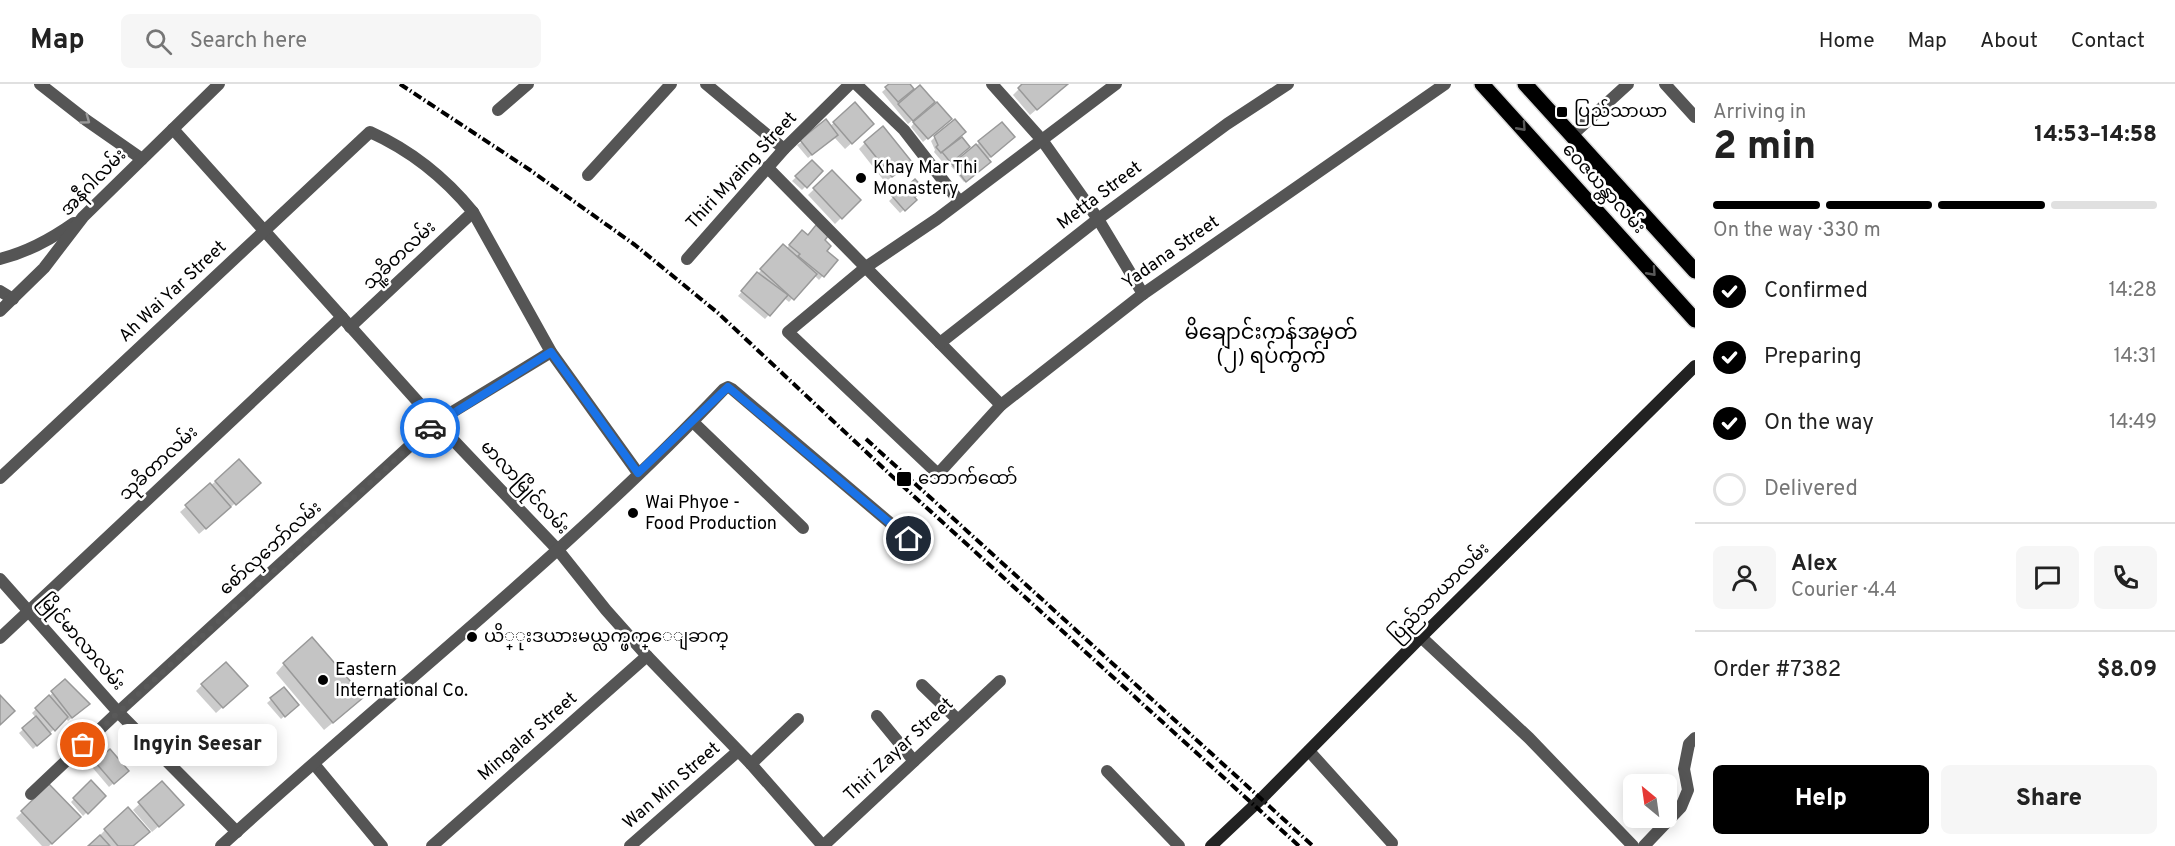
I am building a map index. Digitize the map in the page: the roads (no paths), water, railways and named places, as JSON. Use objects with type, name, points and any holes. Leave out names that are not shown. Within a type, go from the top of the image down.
[{"type":"main road","name":"ဝေဇယန္တာလမ်း","points":[[1482,84],[1695,320]]},
{"type":"main road","name":"ဝေဇယန္တာလမ်း","points":[[1525,84],[1695,271]]},
{"type":"street","points":[[40,84],[142,159]]},
{"type":"street","name":"အနီဂါလမ်း","points":[[0,311],[44,268],[83,217],[219,84]]},
{"type":"street","points":[[498,110],[528,84]]},
{"type":"street","points":[[706,84],[784,149]]},
{"type":"street","name":"Thiri Myaing Street","points":[[687,259],[767,167],[850,84]]},
{"type":"street","points":[[856,84],[904,130],[959,201]]},
{"type":"street","points":[[992,84],[1042,140],[1098,219],[1143,294]]},
{"type":"street","points":[[866,267],[937,219],[1116,84]]},
{"type":"street","name":"Metta Street","points":[[940,343],[1098,219],[1227,124],[1287,84]]},
{"type":"street","name":"Yadana Street","points":[[866,267],[788,332],[938,474],[1001,405],[1143,294],[1444,84]]},
{"type":"street","points":[[1572,135],[1628,84]]},
{"type":"street","points":[[1665,84],[1695,117]]},
{"type":"street","points":[[588,175],[664,86]]},
{"type":"street","name":"မာလာမြိုင်လမ်း","points":[[173,129],[436,422],[558,550],[606,610],[647,656],[751,764],[823,846]]},
{"type":"street","name":"Ah Wai Yar Street","points":[[0,478],[370,132],[382,137],[432,170],[458,194],[473,212]]},
{"type":"street","points":[[767,167],[1001,405]]},
{"type":"street","points":[[473,212],[551,352],[638,473]]},
{"type":"street","name":"သူ့ခိတလမ်း","points":[[346,322],[473,212]]},
{"type":"street","points":[[0,259],[46,242],[83,217]]},
{"type":"street","points":[[0,291],[13,299]]},
{"type":"street","name":"သုခိတာလမ်း","points":[[0,638],[346,322]]},
{"type":"street","name":"စော်လှဘော်လမ်း","points":[[32,794],[118,712],[436,422],[551,352]]},
{"type":"street","name":"ပြည်သာယာလမ်း","points":[[1211,846],[1262,800],[1421,637],[1695,366]]},
{"type":"street","points":[[221,846],[558,550],[728,387],[909,539]]},
{"type":"street","points":[[693,422],[803,528]]},
{"type":"street","name":"မြိုင်မာလာလမ်း","points":[[0,579],[118,712],[237,832]]},
{"type":"street","points":[[1421,637],[1529,738],[1633,846]]},
{"type":"street","name":"Mingalar Street","points":[[432,846],[647,656]]},
{"type":"street","name":"Thiri Zayar Street","points":[[823,846],[1000,681]]},
{"type":"street","points":[[922,685],[957,719]]},
{"type":"street","points":[[878,716],[914,761]]},
{"type":"street","points":[[751,764],[798,719]]},
{"type":"street","points":[[1644,846],[1681,807],[1688,790],[1684,769],[1689,744],[1695,738]]},
{"type":"street","points":[[1309,751],[1392,843]]},
{"type":"street","name":"Wan Min Street","points":[[630,846],[737,752]]},
{"type":"street","points":[[314,764],[382,846]]},
{"type":"street","points":[[1107,771],[1179,846]]},
{"type":"railway","points":[[400,84],[530,170],[635,245],[718,313],[895,479],[1299,846]]},
{"type":"railway","points":[[866,439],[1313,846]]},
{"type":"place","name":"ပြည်သာယာ","points":[[1562,112]]},
{"type":"place","name":"Khay Mar Thi Monastery","points":[[861,178]]},
{"type":"place","name":"ဘောက်ထော်","points":[[904,479]]},
{"type":"place","name":"Wai Phyoe - Food Production","points":[[633,513]]},
{"type":"place","name":"ယိ္ုးဒယားမယ္လက္ဖက္ေျခာက္","points":[[472,637]]},
{"type":"place","name":"Eastern International Co.","points":[[323,680]]},
{"type":"place","name":"Ingyin Seesar","points":[[83,745]]},
{"type":"district","name":"မိချောင်းကန်အမှတ် (၂) ရပ်ကွက်","points":[[1271,345]]}]
